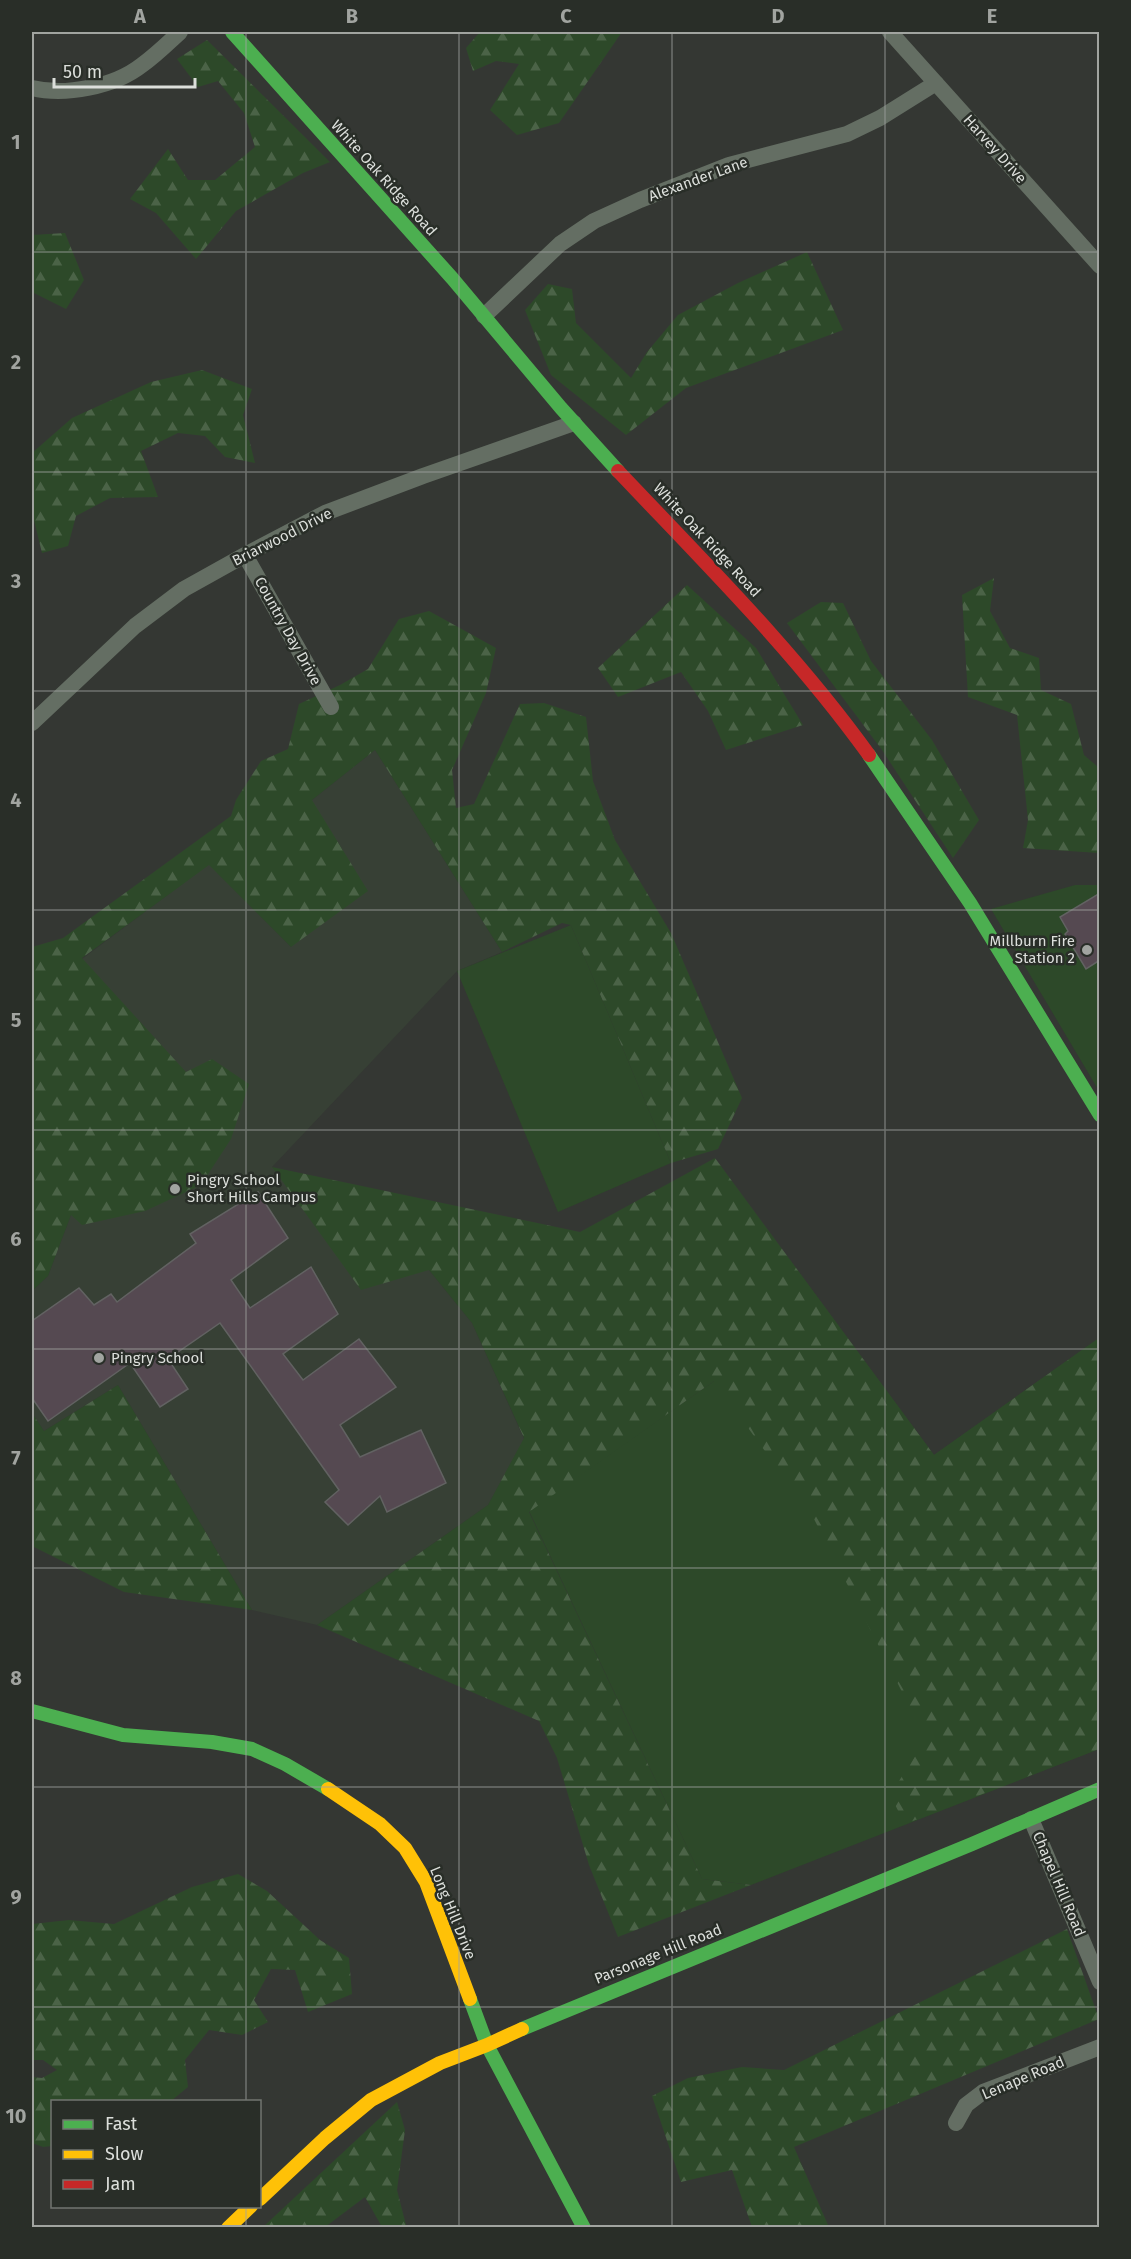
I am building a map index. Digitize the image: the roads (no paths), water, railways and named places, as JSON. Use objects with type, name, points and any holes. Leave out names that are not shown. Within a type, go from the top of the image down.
[{"type":"street","points":[[32,88],[48,92],[87,88],[122,76],[141,66],[180,32]]},
{"type":"street","name":"White Oak Ridge Road","points":[[232,32],[484,316],[574,423],[775,636],[827,699],[910,810],[997,944],[1100,1115]]},
{"type":"street","name":"Harvey Drive","points":[[890,32],[1100,266]]},
{"type":"street","name":"Alexander Lane","points":[[484,316],[560,244],[594,221],[729,165],[847,134],[880,118],[936,83]]},
{"type":"street","name":"Briarwood Drive","points":[[32,723],[135,626],[184,589],[245,555],[325,513],[574,423]]},
{"type":"street","name":"Country Day Drive","points":[[245,555],[331,707]]},
{"type":"street","name":"Long Hill Drive","points":[[32,1711],[123,1735],[212,1742],[252,1749],[324,1786],[380,1824],[405,1848],[426,1882],[487,2045],[584,2228]]},
{"type":"street","name":"Parsonage Hill Road","points":[[261,2198],[325,2138],[371,2100],[440,2063],[487,2045],[546,2017],[1100,1789]]},
{"type":"street","name":"Chapel Hill Road","points":[[1031,1819],[1100,1982]]},
{"type":"street","name":"Lenape Road","points":[[956,2123],[966,2105],[983,2092],[1100,2047]]},
{"type":"street","points":[[228,2228],[249,2208]]},
{"type":"place","name":"Millburn Fire Station 2","points":[[1087,950]]},
{"type":"place","name":"Pingry School Short Hills Campus","points":[[175,1189]]},
{"type":"place","name":"Pingry School","points":[[99,1358]]}]
